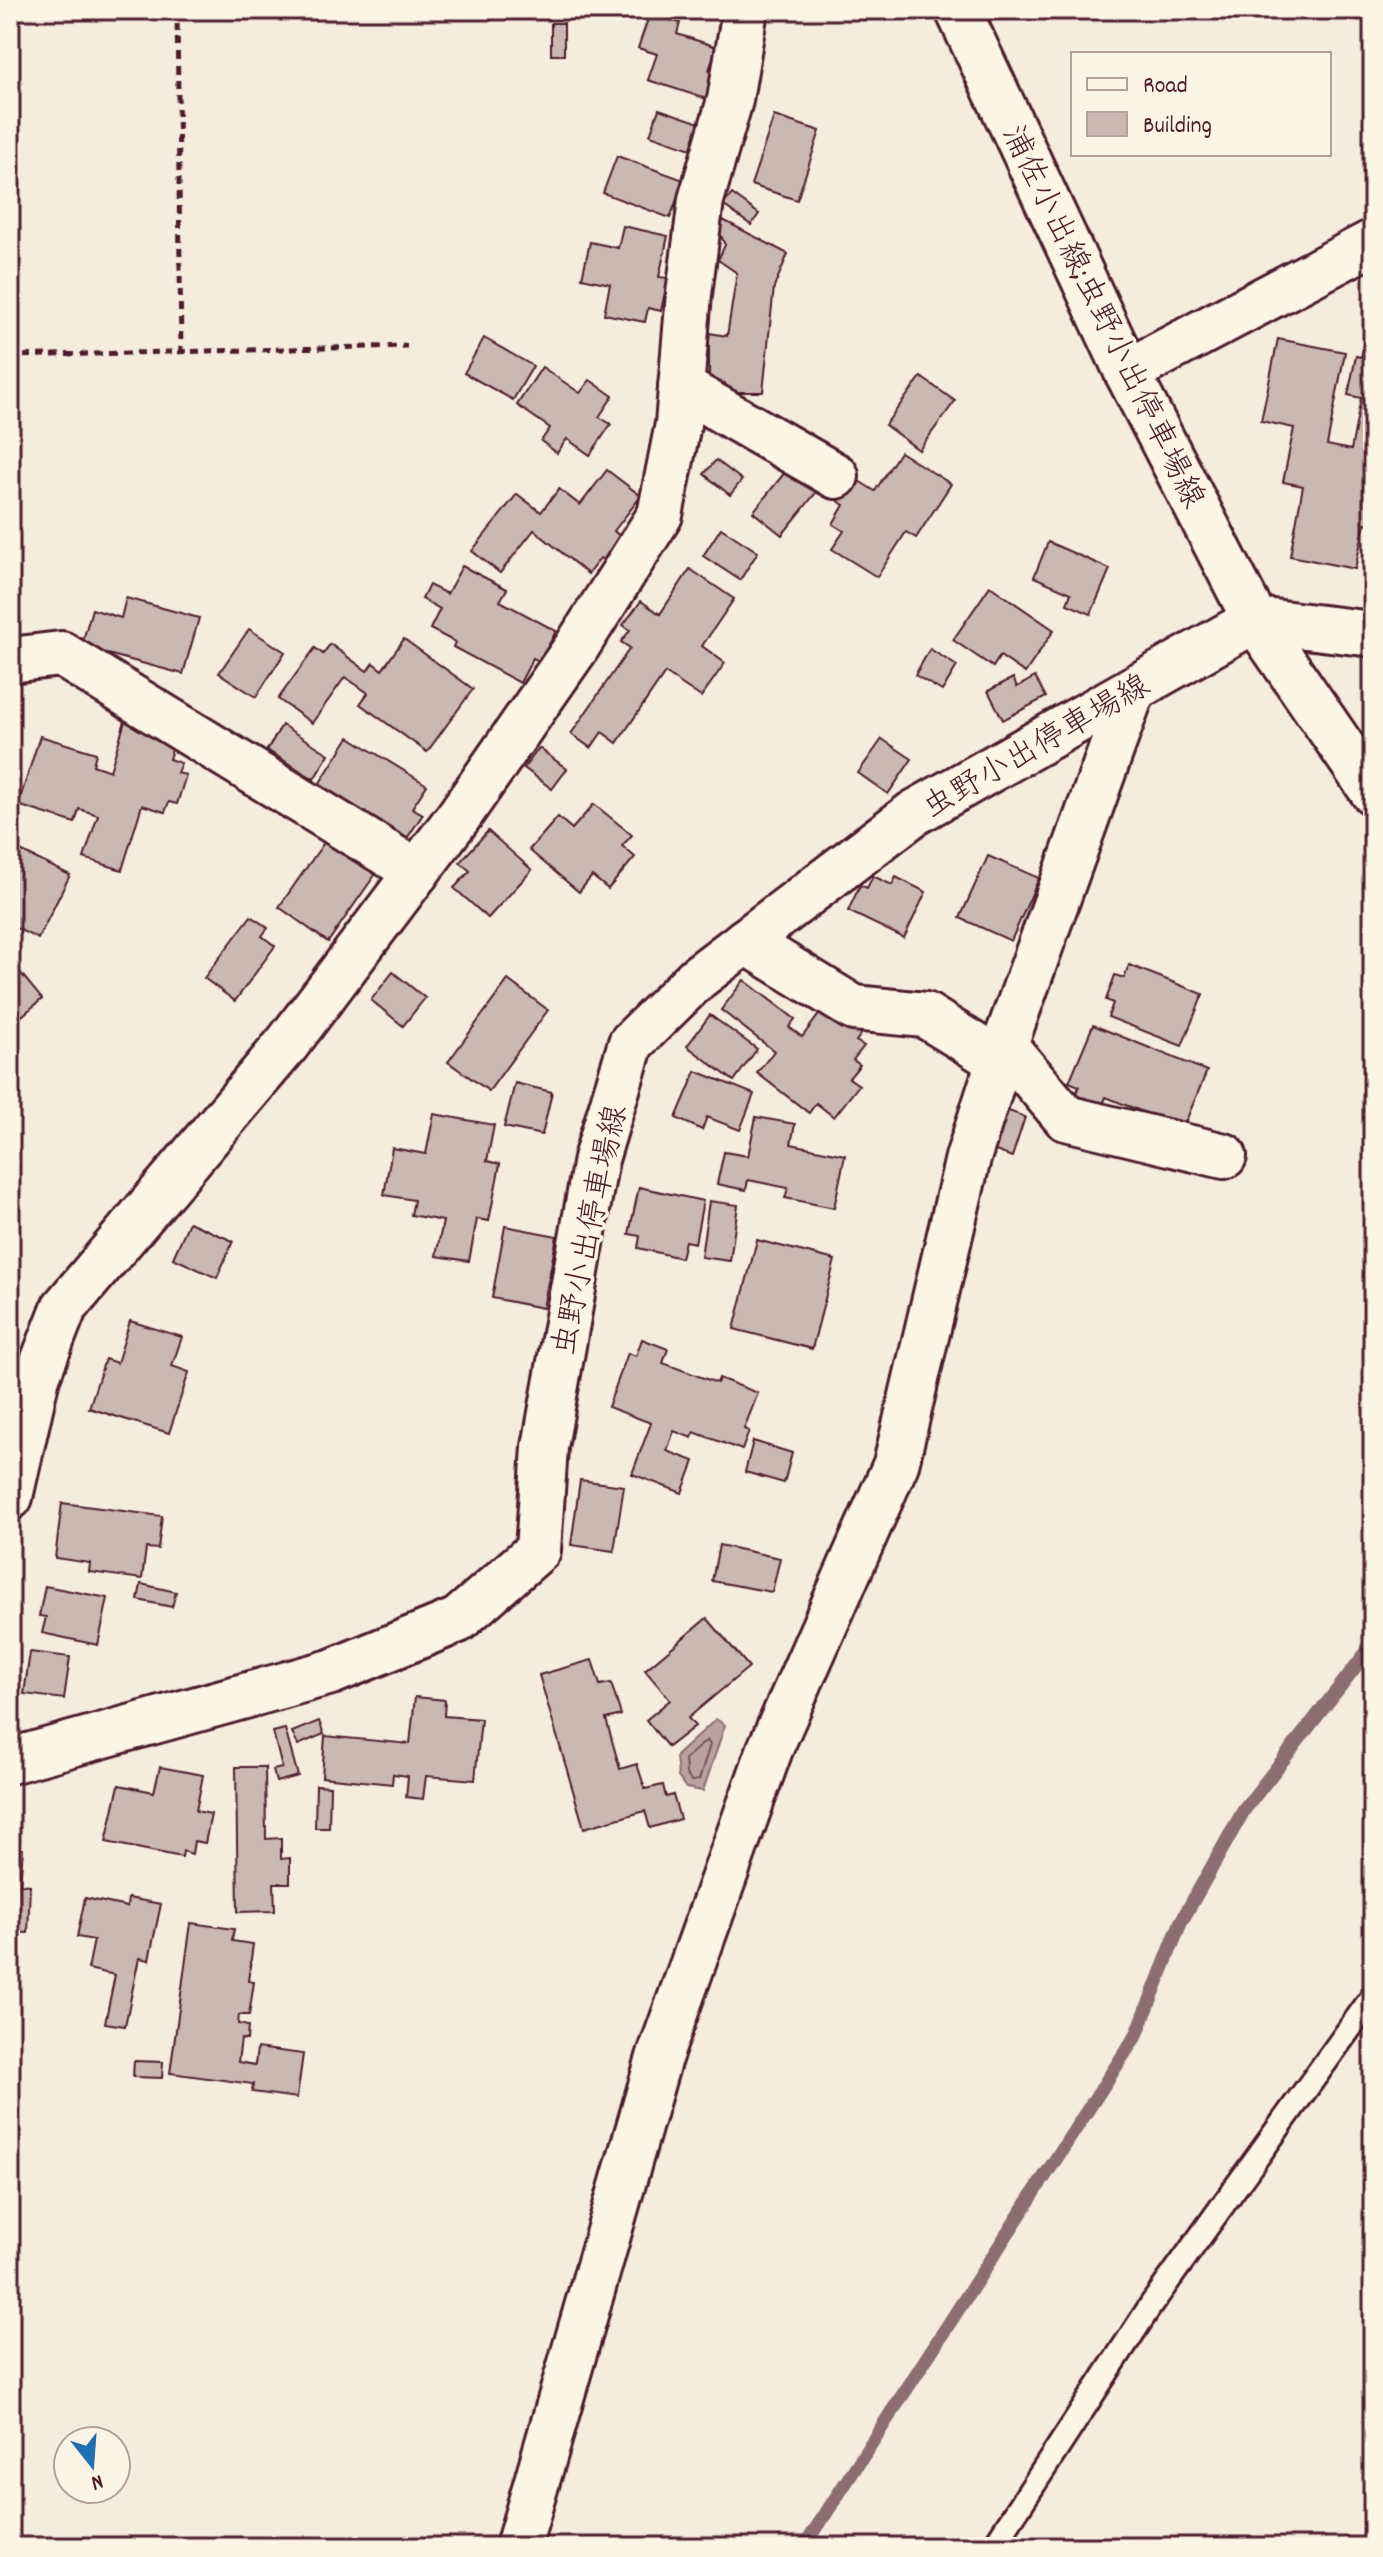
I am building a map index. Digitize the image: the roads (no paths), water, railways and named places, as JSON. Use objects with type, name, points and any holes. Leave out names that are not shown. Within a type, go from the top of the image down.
[{"type":"street","points":[[10,1497],[37,1377],[64,1308],[287,1044],[417,872],[576,648],[660,515],[678,424],[701,200],[730,100],[745,10]]},
{"type":"street","name":"浦佐小出線;虫野小出停車場線","points":[[958,10],[1127,372],[1255,620],[1373,792]]},
{"type":"street","points":[[1127,372],[1373,242]]},
{"type":"street","points":[[681,387],[836,476]]},
{"type":"street","points":[[1255,620],[1373,634]]},
{"type":"street","name":"虫野小出停車場線","points":[[10,1761],[331,1672],[458,1620],[538,1550],[545,1447],[596,1159],[631,1043],[697,978],[914,813],[1255,620]]},
{"type":"street","points":[[10,660],[61,654],[417,872]]},
{"type":"street","points":[[518,2547],[659,2058],[770,1749],[896,1464],[968,1158],[1002,1054],[1133,689]]},
{"type":"street","points":[[745,941],[854,1008],[925,1015],[1002,1054],[1066,1118],[1224,1156]]},
{"type":"lane","points":[[993,2547],[1151,2305],[1373,1996]]},
{"type":"water","points":[[716,1719],[725,1725],[703,1791],[686,1788],[678,1777],[676,1756]]},
{"type":"waterway","points":[[804,2547],[1137,2034],[1181,1922],[1244,1810],[1373,1644]]}]
